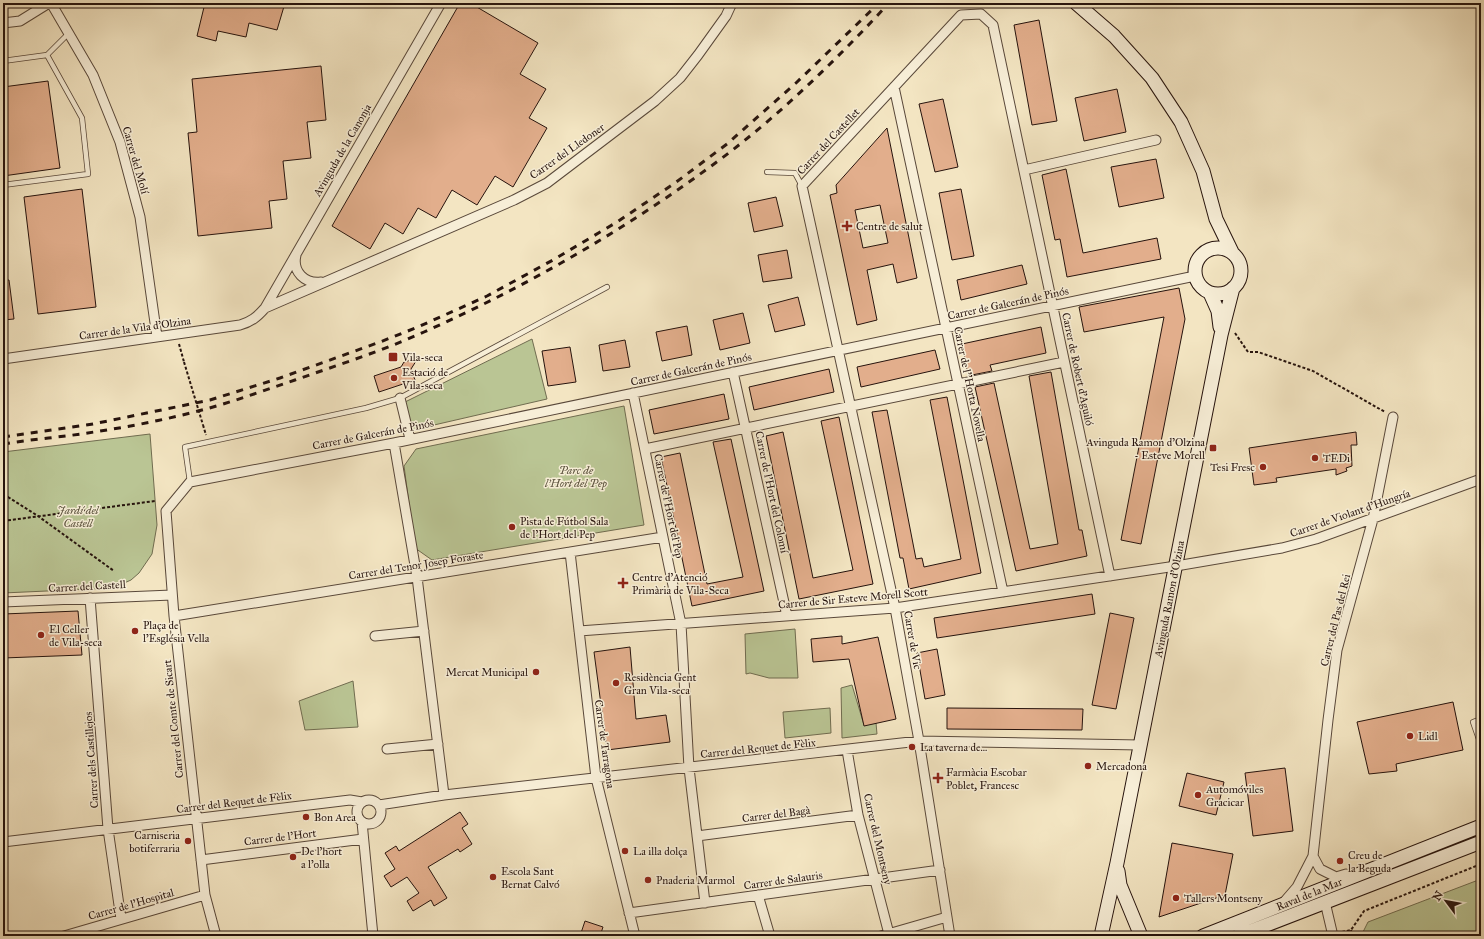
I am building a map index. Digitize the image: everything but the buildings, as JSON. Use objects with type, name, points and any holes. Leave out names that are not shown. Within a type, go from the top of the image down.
[{"type":"street","points":[[3,23],[20,21],[50,3]]},
{"type":"street","name":"Carrer del Molí","points":[[50,3],[93,75],[120,142],[140,218],[157,337]]},
{"type":"street","name":"Avinguda de la Canonja","points":[[265,308],[441,3]]},
{"type":"street","name":"Carrer del Lledoner","points":[[265,308],[514,200],[547,183],[655,101],[680,78],[726,16],[732,3]]},
{"type":"street","points":[[1076,3],[1114,36],[1152,78],[1181,122],[1203,171],[1216,219],[1232,252],[1239,260],[1241,270],[1239,280],[1233,288],[1222,294],[1210,293],[1200,286],[1195,276],[1195,268],[1201,254],[1208,250],[1220,247],[1232,252]]},
{"type":"street","name":"Carrer del Castellet","points":[[838,351],[802,186],[961,15],[981,14],[993,25]]},
{"type":"street","name":"Carrer de Robert d'Aguiló","points":[[993,25],[1110,576]]},
{"type":"street","name":"Carrer de l''Horta Novella","points":[[894,87],[1003,592]]},
{"type":"street","points":[[1024,170],[1156,140]]},
{"type":"street","points":[[1208,250],[1216,219]]},
{"type":"street","name":"Carrer del Lledoner","points":[[297,252],[296,264],[301,276],[314,283],[329,281]]},
{"type":"street","name":"Carrer de Galcerán de Pinós","points":[[190,482],[410,440],[1195,276]]},
{"type":"street","name":"Avinguda Ramon d'Olzina","points":[[1101,936],[1117,863],[1221,335],[1233,288]]},
{"type":"street","name":"Avinguda Ramon d'Olzina","points":[[1210,293],[1218,311],[1221,335]]},
{"type":"street","name":"Carrer de la Vila d'Olzina","points":[[3,359],[240,325],[249,322],[258,316],[265,308]]},
{"type":"street","name":"Carrer de Vic","points":[[838,351],[895,608],[919,741],[950,936]]},
{"type":"street","points":[[645,449],[1064,362]]},
{"type":"street","name":"Carrer de l'Hort del Colomí","points":[[733,372],[787,616]]},
{"type":"street","name":"Carrer de l'Hort del Pep","points":[[633,393],[680,624],[689,768],[705,903]]},
{"type":"street","points":[[400,398],[410,440]]},
{"type":"street","name":"Carrer del Pas del Rei","points":[[1313,856],[1337,650],[1373,518],[1393,417]]},
{"type":"street","points":[[394,443],[417,577],[444,796]]},
{"type":"street","name":"Carrer de Violant d'Hungría","points":[[1176,566],[1282,548],[1316,539],[1481,479]]},
{"type":"street","name":"Carrer del Comte de Sicart","points":[[190,482],[166,511],[174,616],[205,895],[216,936]]},
{"type":"street","name":"Carrer del Tenor Josep Foraste","points":[[174,616],[663,537]]},
{"type":"street","name":"Carrer de Tarragona","points":[[570,552],[596,778],[635,936]]},
{"type":"street","name":"Carrer de Sir Esteve Morell Scott","points":[[579,631],[895,608],[1176,566]]},
{"type":"street","name":"Carrer del Castell","points":[[3,602],[172,594]]},
{"type":"street","name":"Carrer dels Castillejos","points":[[90,598],[108,829],[121,919]]},
{"type":"street","points":[[375,636],[424,631]]},
{"type":"street","name":"Carrer del Requet de Fèlix","points":[[379,805],[444,796],[919,741],[1140,745]]},
{"type":"street","points":[[387,749],[438,744]]},
{"type":"street","name":"Carrer del Montseny","points":[[848,750],[858,815],[874,879],[885,935]]},
{"type":"street","name":"Carrer del Requet de Fèlix","points":[[3,842],[350,800],[362,802]]},
{"type":"street","points":[[362,822],[369,824],[377,820],[380,813],[377,802],[370,800],[362,802],[357,808],[359,819],[362,822],[373,936]]},
{"type":"street","name":"Carrer del Bagà","points":[[697,836],[858,815]]},
{"type":"street","name":"Raval de la Mar","points":[[1203,936],[1481,826]]},
{"type":"street","name":"Carrer de l'Hort","points":[[201,860],[363,839]]},
{"type":"street","name":"Raval de la Mar","points":[[1238,936],[1481,842]]},
{"type":"street","points":[[1313,856],[1320,869],[1336,877],[1386,863]]},
{"type":"street","points":[[1282,904],[1297,887],[1313,856]]},
{"type":"street","name":"Avinguda Ramon d'Olzina","points":[[1117,863],[1120,885],[1142,936]]},
{"type":"street","name":"Carrer de Salauris","points":[[629,913],[940,870]]},
{"type":"street","name":"Carrer de l'Hospital","points":[[64,936],[205,895]]},
{"type":"street","points":[[758,895],[770,936]]},
{"type":"street","points":[[1325,902],[1333,935]]},
{"type":"street","points":[[885,935],[947,917]]},
{"type":"lane","points":[[3,61],[47,55],[69,33]]},
{"type":"lane","points":[[3,185],[88,174],[82,118],[47,55]]},
{"type":"lane","points":[[767,172],[795,173],[802,186]]},
{"type":"lane","points":[[190,482],[184,447],[366,408],[400,398],[607,287]]},
{"type":"lane","points":[[1481,719],[1473,722],[1481,745]]},
{"type":"path","points":[[1226,314],[1236,334],[1248,352],[1258,352],[1313,371],[1393,417]]},
{"type":"path","points":[[176,334],[203,425]]},
{"type":"path","points":[[3,496],[8,497],[38,516],[114,571]]},
{"type":"path","points":[[3,521],[155,501]]},
{"type":"path","points":[[1294,936],[1305,932],[1333,935],[1351,930],[1364,910],[1481,864]]},
{"type":"path","points":[[1351,930],[1352,936]]},
{"type":"green space","points":[[532,339],[547,399],[408,431],[401,404]]},
{"type":"green space","name":"Parc de l'Hort del Pep","points":[[624,406],[644,525],[432,560],[415,548],[404,466],[416,449]]},
{"type":"green space","name":"Jardí del Castell","points":[[150,434],[157,525],[152,554],[139,573],[131,580],[113,588],[3,593],[3,452]]},
{"type":"green space","points":[[795,629],[798,678],[769,678],[750,673],[746,674],[745,634]]},
{"type":"green space","points":[[353,681],[358,727],[305,730],[299,701]]},
{"type":"green space","points":[[852,685],[864,725],[876,723],[877,734],[842,738],[841,688]]},
{"type":"green space","points":[[830,708],[831,733],[785,738],[783,712]]},
{"type":"green space","points":[[1481,879],[1481,936],[1361,936],[1368,922]]},
{"type":"railway","points":[[3,437],[93,424],[210,400],[280,378],[380,342],[418,327],[487,296],[553,260],[617,222],[675,183],[727,144],[796,83],[879,3]]},
{"type":"railway","points":[[3,444],[83,434],[124,427],[169,418],[223,404],[392,345],[424,332],[504,294],[620,228],[657,204],[730,152],[772,118],[812,81],[889,3]]},
{"type":"place","name":"Centre de salut","points":[[847,226]]},
{"type":"place","name":"Vila-seca","points":[[393,357]]},
{"type":"place","name":"Estació de Vila-seca","points":[[394,378]]},
{"type":"place","name":"Avinguda Ramon d'Olzina - Esteve Morell","points":[[1213,448]]},
{"type":"place","name":"TEDi","points":[[1315,458]]},
{"type":"place","name":"Tesi Fresc","points":[[1263,467]]},
{"type":"place","name":"Pista de Fútbol Sala de l'Hort del Pep","points":[[512,527]]},
{"type":"place","name":"Centre d'Atenció Primària de Vila-Seca","points":[[623,583]]},
{"type":"place","name":"Plaça de l’Església Vella","points":[[135,631]]},
{"type":"place","name":"El Celler de Vila-seca","points":[[41,635]]},
{"type":"place","name":"Mercat Municipal","points":[[536,672]]},
{"type":"place","name":"Residència Gent Gran Vila-seca","points":[[616,683]]},
{"type":"place","name":"Lidl","points":[[1410,736]]},
{"type":"place","name":"La taverna de...","points":[[912,747]]},
{"type":"place","name":"Mercadona","points":[[1088,766]]},
{"type":"place","name":"Farmàcia Escobar Poblet, Francesc","points":[[938,778]]},
{"type":"place","name":"Automóviles Gracicar","points":[[1198,795]]},
{"type":"place","name":"Bon Area","points":[[306,817]]},
{"type":"place","name":"Carniseria botiferraria","points":[[188,841]]},
{"type":"place","name":"La illa dolça","points":[[625,851]]},
{"type":"place","name":"De l'hort a l'olla","points":[[293,857]]},
{"type":"place","name":"Creu de la Beguda","points":[[1340,861]]},
{"type":"place","name":"Escola Sant Bernat Calvó","points":[[493,877]]},
{"type":"place","name":"Pnaderia Marmol","points":[[648,880]]},
{"type":"place","name":"Tallers Montseny","points":[[1176,898]]}]
